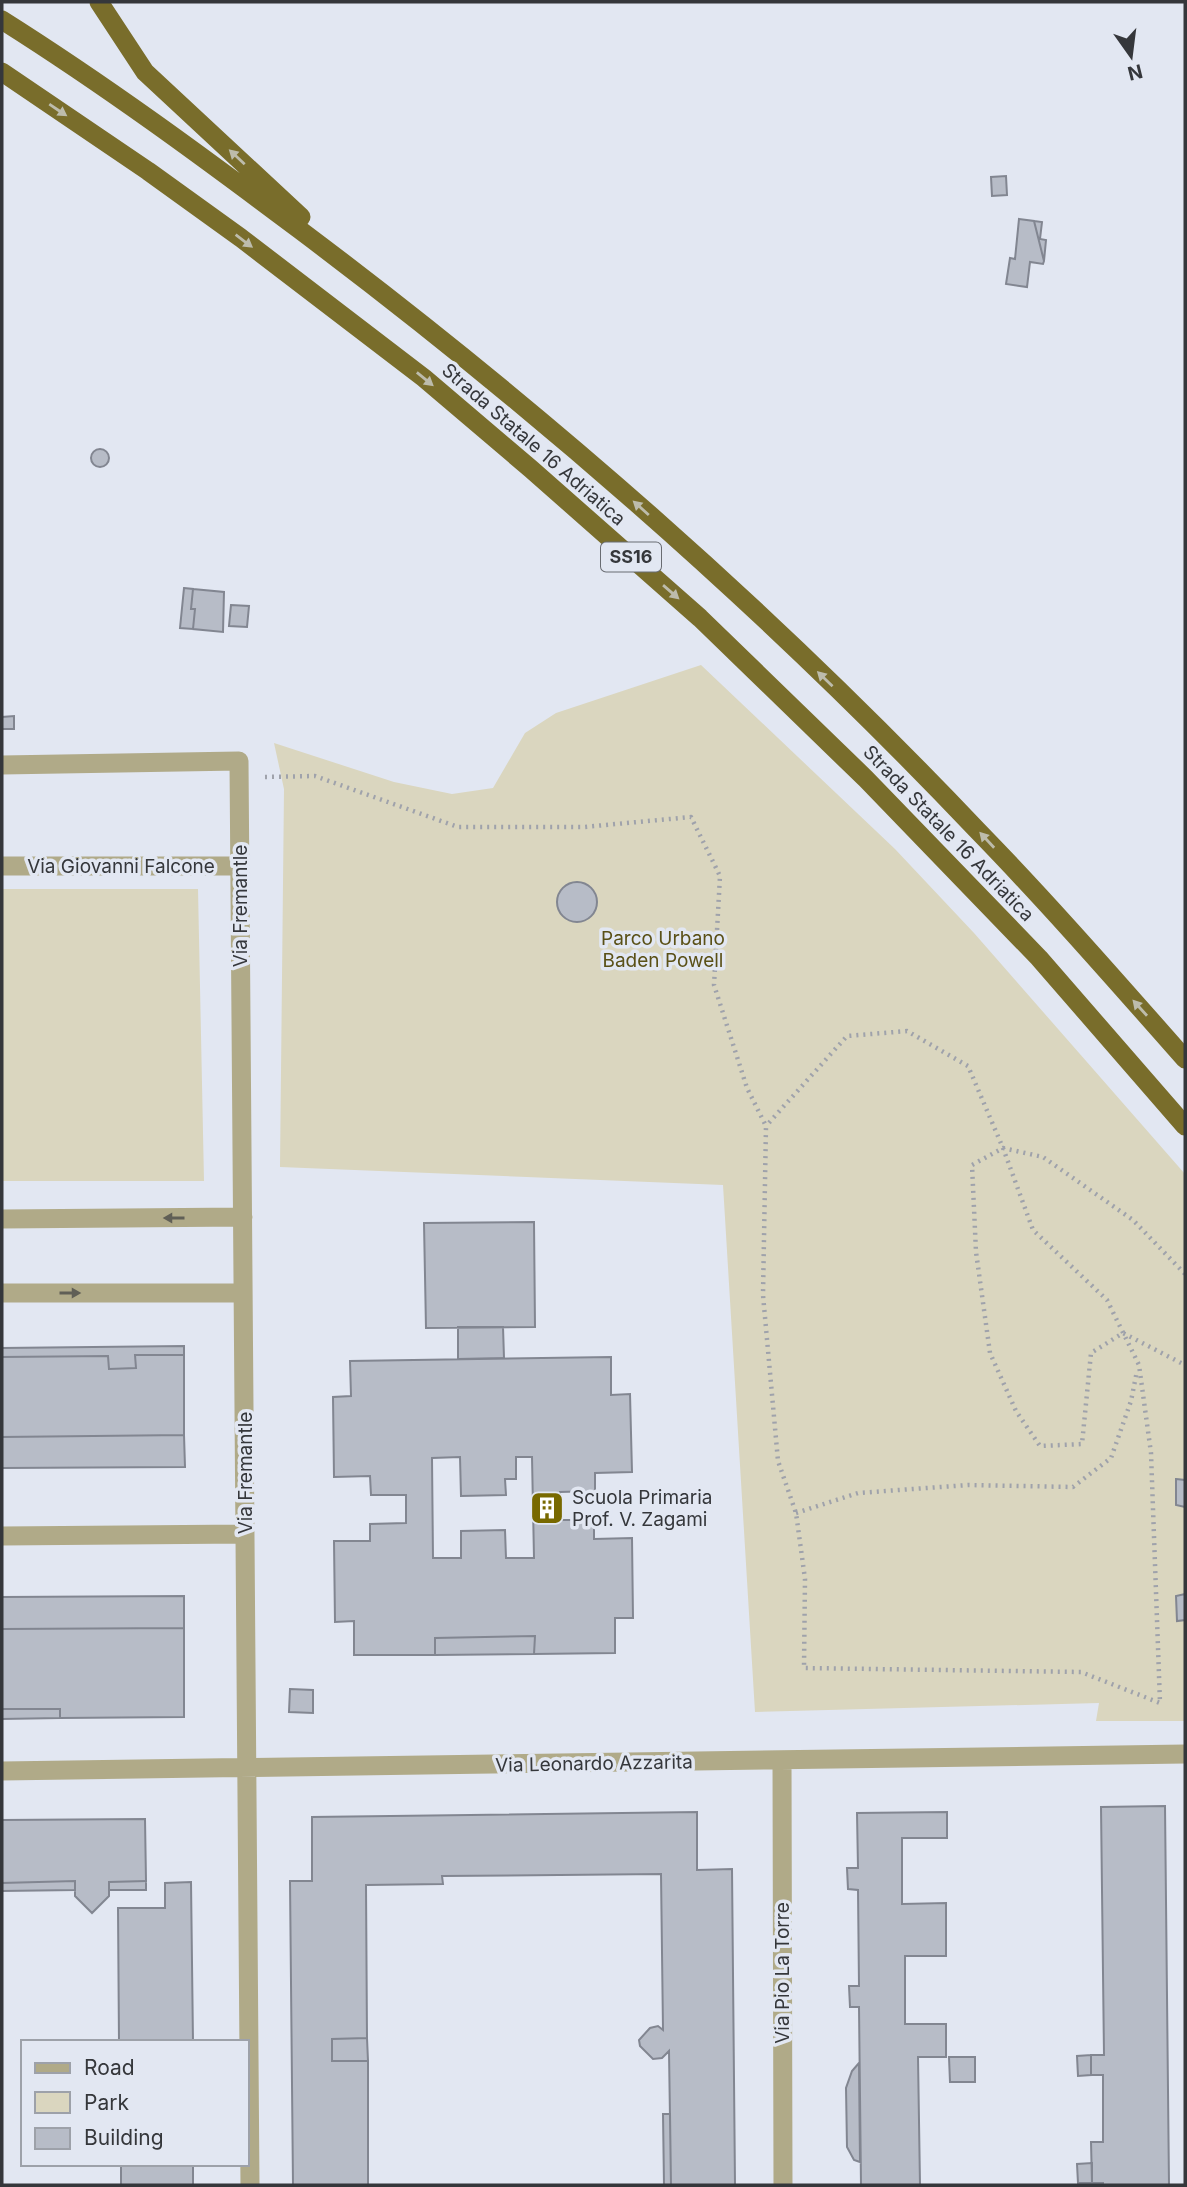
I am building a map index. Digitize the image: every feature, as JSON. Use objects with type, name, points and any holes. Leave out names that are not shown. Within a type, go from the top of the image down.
[{"type":"highway","points":[[99,2],[145,72],[376,287]]},
{"type":"highway","name":"Strada Statale 16 Adriatica","points":[[2,20],[202,156],[376,287],[566,442],[732,589],[976,829],[1185,1059]]},
{"type":"highway","name":"Strada Statale 16 Adriatica","points":[[2,72],[220,223],[424,378],[690,610],[866,779],[1039,958],[1185,1126]]},
{"type":"street","points":[[2,765],[239,769]]},
{"type":"street","name":"Via Fremantle","points":[[239,769],[250,2185]]},
{"type":"street","name":"Via Giovanni Falcone","points":[[2,866],[240,866]]},
{"type":"street","points":[[2,1219],[243,1217]]},
{"type":"street","points":[[2,1293],[243,1293]]},
{"type":"street","points":[[2,1535],[245,1534]]},
{"type":"street","name":"Via Leonardo Azzarita","points":[[2,1771],[1185,1754]]},
{"type":"street","name":"Via Pio La Torre","points":[[782,1760],[783,2185]]},
{"type":"path","points":[[239,769],[315,776],[458,827],[584,827],[691,817],[720,876],[714,985],[747,1088],[766,1126],[763,1296],[778,1461],[796,1513],[806,1579],[804,1668],[1081,1672],[1160,1703],[1151,1453],[1139,1366],[1107,1300],[1033,1230],[1003,1148],[968,1066],[907,1031],[847,1035],[766,1126]]},
{"type":"path","points":[[1124,1333],[1091,1353],[1082,1444],[1040,1446],[1016,1411],[990,1353],[976,1252],[972,1165],[1003,1148],[1043,1157],[1133,1220],[1185,1274]]},
{"type":"path","points":[[1124,1333],[1185,1365]]},
{"type":"path","points":[[796,1513],[858,1493],[968,1485],[1073,1487],[1111,1458],[1139,1366]]},
{"type":"green space","name":"Parco Urbano Baden Powell","points":[[701,665],[895,849],[974,933],[1185,1174],[1185,1721],[1096,1721],[1099,1703],[755,1712],[723,1185],[280,1167],[284,789],[274,743],[394,782],[452,794],[493,788],[525,733],[556,713]]},
{"type":"green space","points":[[2,889],[198,889],[204,1181],[2,1181]]},
{"type":"building","points":[[1006,176],[1007,195],[992,196],[991,177]]},
{"type":"building","points":[[1019,219],[1034,221],[1044,261],[1043,264],[1030,262],[1027,287],[1006,284],[1010,258],[1015,259]]},
{"type":"building","points":[[1034,221],[1042,222],[1040,239],[1046,240],[1044,261]]},
{"type":"building","points":[[100,449],[106,452],[109,458],[106,464],[100,467],[94,464],[91,458],[94,452]]},
{"type":"building","points":[[184,588],[193,589],[193,629],[180,628]]},
{"type":"building","points":[[193,589],[224,592],[223,632],[193,629]]},
{"type":"building","points":[[231,605],[249,606],[247,627],[229,626]]},
{"type":"building","points":[[14,716],[14,729],[2,729],[2,717]]},
{"type":"building","points":[[577,882],[585,883],[591,888],[596,894],[596,910],[591,916],[585,921],[577,922],[569,921],[563,916],[558,910],[557,902],[558,894],[563,888],[569,883]]},
{"type":"building","points":[[534,1222],[535,1327],[426,1328],[424,1223]]},
{"type":"building","points":[[458,1327],[503,1327],[504,1358],[458,1359]]},
{"type":"building","points":[[184,1346],[184,1355],[135,1355],[136,1368],[109,1369],[108,1356],[2,1357],[2,1348]]},
{"type":"building","points":[[135,1355],[184,1355],[184,1435],[2,1437],[2,1357],[108,1356],[109,1369],[136,1368]]},
{"type":"building","name":"Scuola Primaria Prof. V. Zagami","points":[[611,1357],[611,1395],[630,1394],[632,1472],[595,1473],[595,1491],[560,1492],[560,1520],[594,1520],[594,1539],[632,1538],[633,1618],[615,1618],[615,1653],[534,1654],[535,1636],[435,1638],[435,1655],[354,1655],[354,1621],[335,1622],[334,1541],[370,1541],[370,1524],[406,1523],[406,1495],[371,1495],[370,1476],[334,1477],[333,1397],[351,1396],[350,1361]],"holes":[[[460,1457],[461,1496],[506,1495],[505,1479],[516,1479],[516,1457],[532,1457],[534,1558],[506,1558],[505,1530],[461,1531],[461,1558],[433,1558],[432,1458]]]},
{"type":"building","points":[[184,1435],[185,1467],[2,1468],[2,1437]]},
{"type":"building","points":[[1176,1479],[1185,1480],[1185,1507],[1176,1505]]},
{"type":"building","points":[[1185,1594],[1185,1620],[1177,1621],[1176,1596]]},
{"type":"building","points":[[184,1596],[184,1628],[2,1629],[2,1597]]},
{"type":"building","points":[[184,1628],[184,1717],[60,1718],[60,1709],[2,1709],[2,1629]]},
{"type":"building","points":[[535,1636],[534,1654],[435,1655],[435,1638]]},
{"type":"building","points":[[290,1689],[313,1690],[313,1713],[289,1712]]},
{"type":"building","points":[[2,1709],[60,1709],[60,1718],[2,1719]]},
{"type":"building","points":[[1165,1806],[1169,2185],[1103,2185],[1092,2183],[1091,2142],[1103,2142],[1103,2075],[1091,2075],[1091,2055],[1104,2055],[1101,1807]]},
{"type":"building","points":[[697,1812],[697,1870],[732,1869],[735,2185],[671,2185],[669,2051],[662,2058],[653,2059],[640,2046],[639,2040],[650,2028],[658,2026],[663,2030],[661,1874],[442,1876],[443,1884],[366,1885],[367,2038],[332,2039],[332,2061],[368,2061],[368,2185],[293,2185],[290,1881],[312,1881],[312,1817]]},
{"type":"building","points":[[947,1812],[947,1838],[902,1838],[902,1904],[946,1903],[946,1956],[905,1956],[905,2024],[946,2024],[946,2057],[918,2057],[920,2185],[861,2185],[859,2007],[850,2007],[849,1986],[859,1986],[858,1890],[848,1889],[847,1868],[858,1868],[857,1813]]},
{"type":"building","points":[[145,1819],[146,1881],[109,1882],[109,1896],[92,1913],[75,1896],[75,1881],[2,1883],[2,1820]]},
{"type":"building","points":[[75,1881],[75,1890],[2,1891],[2,1883]]},
{"type":"building","points":[[146,1881],[146,1890],[109,1890],[109,1882]]},
{"type":"building","points":[[191,1882],[193,2040],[119,2040],[118,1908],[165,1908],[165,1883]]},
{"type":"building","points":[[367,2038],[368,2061],[332,2061],[332,2039]]},
{"type":"building","points":[[1091,2055],[1091,2075],[1078,2076],[1077,2056]]},
{"type":"building","points":[[949,2057],[975,2057],[975,2082],[950,2082]]},
{"type":"building","points":[[859,2063],[860,2162],[854,2160],[847,2147],[846,2088],[852,2071]]},
{"type":"building","points":[[663,2114],[670,2114],[671,2185],[664,2185]]},
{"type":"building","points":[[1092,2163],[1092,2183],[1078,2183],[1077,2164]]},
{"type":"building","points":[[121,2166],[193,2166],[193,2185],[121,2185]]},
{"type":"place","name":"Scuola Primaria Prof. V. Zagami","points":[[547,1508]]}]
